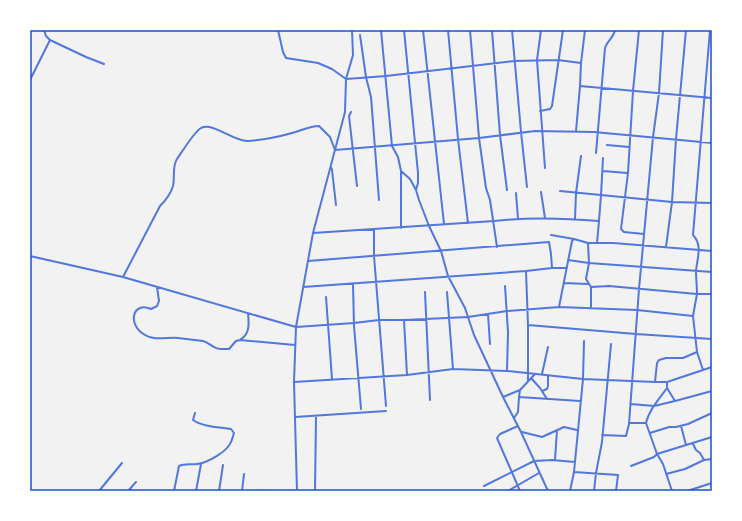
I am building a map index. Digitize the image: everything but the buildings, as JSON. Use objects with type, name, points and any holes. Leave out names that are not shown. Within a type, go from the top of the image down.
[{"type":"street","points":[[44,30],[46,36],[50,40],[104,64]]},
{"type":"street","points":[[278,30],[283,52],[286,58],[318,63],[332,69],[346,79],[386,76],[514,61],[558,60],[581,63]]},
{"type":"street","points":[[297,491],[294,382],[296,327],[313,233],[345,112],[347,71],[352,60],[352,30]]},
{"type":"street","points":[[381,30],[392,146],[398,157],[401,171],[401,228]]},
{"type":"street","points":[[404,30],[418,178],[416,190]]},
{"type":"street","points":[[423,30],[444,224]]},
{"type":"street","points":[[448,30],[458,139],[468,223]]},
{"type":"street","points":[[470,30],[479,138],[486,188],[494,221],[497,247]]},
{"type":"street","points":[[492,30],[500,135],[507,190]]},
{"type":"street","points":[[512,30],[527,187]]},
{"type":"street","points":[[541,30],[537,60],[541,131],[545,168]]},
{"type":"street","points":[[540,111],[552,108],[563,30]]},
{"type":"street","points":[[576,131],[585,30]]},
{"type":"street","points":[[596,153],[600,88],[605,48],[609,39],[614,35],[615,30]]},
{"type":"street","points":[[639,30],[622,230],[624,232],[644,234]]},
{"type":"street","points":[[602,435],[626,436],[629,423],[637,310],[653,137],[659,94],[663,30]]},
{"type":"street","points":[[666,247],[672,202],[686,30]]},
{"type":"street","points":[[703,370],[697,352],[693,316],[697,294],[696,271],[699,250],[696,239],[693,235],[710,30]]},
{"type":"street","points":[[360,35],[366,77],[371,97],[379,200]]},
{"type":"street","points":[[30,80],[50,40]]},
{"type":"street","points":[[707,76],[712,76]]},
{"type":"street","points":[[580,86],[712,98]]},
{"type":"street","points":[[351,112],[349,116],[357,186]]},
{"type":"street","points":[[123,277],[160,206],[165,202],[173,186],[175,161],[193,136],[201,128],[213,128],[236,139],[246,141],[263,139],[318,126],[330,137],[335,150]]},
{"type":"street","points":[[335,150],[479,138],[521,132],[541,131],[597,132],[712,143]]},
{"type":"street","points":[[607,145],[630,147]]},
{"type":"street","points":[[575,219],[576,193],[581,156]]},
{"type":"street","points":[[598,243],[603,158]]},
{"type":"street","points":[[331,167],[336,206]]},
{"type":"street","points":[[401,171],[410,179],[416,190],[429,226],[441,251],[448,276],[465,308],[474,336],[548,491]]},
{"type":"street","points":[[603,171],[628,173]]},
{"type":"street","points":[[560,191],[672,202],[712,203]]},
{"type":"street","points":[[542,192],[545,218]]},
{"type":"street","points":[[516,193],[518,219]]},
{"type":"street","points":[[313,233],[518,219],[545,218],[599,221]]},
{"type":"street","points":[[374,230],[374,256],[386,406]]},
{"type":"street","points":[[551,235],[576,239],[588,243],[643,245],[712,251]]},
{"type":"street","points":[[559,307],[572,241],[574,239]]},
{"type":"street","points":[[308,261],[549,242],[552,254],[552,268]]},
{"type":"street","points":[[588,243],[589,263],[586,276],[588,284],[591,287],[591,307]]},
{"type":"street","points":[[30,256],[123,277],[296,327],[379,320],[468,317],[507,311],[559,307],[591,307],[637,310],[693,316]]},
{"type":"street","points":[[568,260],[641,268],[712,272]]},
{"type":"street","points":[[303,287],[567,268]]},
{"type":"street","points":[[526,271],[528,381]]},
{"type":"street","points":[[564,282],[588,284]]},
{"type":"street","points":[[353,284],[354,323],[361,409]]},
{"type":"street","points":[[505,286],[507,311],[507,370]]},
{"type":"street","points":[[591,287],[609,286],[712,294]]},
{"type":"street","points":[[157,287],[159,301],[157,306],[151,309],[146,306],[141,307],[137,310],[133,319],[134,326],[144,335],[151,338],[180,338],[204,342],[216,348],[229,349],[236,342],[245,337],[248,331],[248,313]]},
{"type":"street","points":[[425,292],[430,400]]},
{"type":"street","points":[[447,292],[453,369]]},
{"type":"street","points":[[326,297],[332,379]]},
{"type":"street","points":[[488,314],[490,344]]},
{"type":"street","points":[[404,320],[407,375]]},
{"type":"street","points":[[528,325],[712,339]]},
{"type":"street","points":[[240,340],[295,345]]},
{"type":"street","points":[[570,491],[574,472],[583,379],[584,341]]},
{"type":"street","points":[[594,491],[602,435],[611,344]]},
{"type":"street","points":[[542,374],[548,347]]},
{"type":"street","points":[[655,382],[657,363],[659,360],[666,358],[683,358],[697,352]]},
{"type":"street","points":[[294,382],[407,375],[453,369],[507,370],[583,379],[667,382],[712,367]]},
{"type":"street","points":[[503,397],[520,390],[536,374]]},
{"type":"street","points":[[542,391],[547,389],[548,375]]},
{"type":"street","points":[[531,378],[547,399]]},
{"type":"street","points":[[667,382],[667,388],[675,401]]},
{"type":"street","points":[[667,388],[654,406],[646,423],[657,454],[663,464],[672,491]]},
{"type":"street","points":[[514,418],[518,412],[520,390]]},
{"type":"street","points":[[631,404],[654,406],[712,391]]},
{"type":"street","points":[[519,397],[580,401]]},
{"type":"street","points":[[295,417],[316,417],[386,411]]},
{"type":"street","points":[[174,491],[179,466],[183,464],[201,464],[208,462],[227,448],[231,443],[234,433],[231,429],[206,426],[194,421],[195,413]]},
{"type":"street","points":[[650,433],[669,427],[688,424],[712,413]]},
{"type":"street","points":[[315,491],[316,417]]},
{"type":"street","points":[[629,423],[646,423]]},
{"type":"street","points":[[518,426],[500,434],[497,438],[520,491]]},
{"type":"street","points":[[681,426],[686,445]]},
{"type":"street","points":[[521,432],[542,437],[568,427],[578,430]]},
{"type":"street","points":[[556,460],[557,430]]},
{"type":"street","points":[[631,466],[654,457],[657,454],[712,437]]},
{"type":"street","points":[[692,444],[696,450],[700,452],[704,460]]},
{"type":"street","points":[[666,474],[685,469],[704,460],[712,459]]},
{"type":"street","points":[[484,486],[534,461],[556,460],[575,462]]},
{"type":"street","points":[[100,491],[122,463]]},
{"type":"street","points":[[196,491],[201,464]]},
{"type":"street","points":[[219,491],[223,465]]},
{"type":"street","points":[[574,472],[618,475],[616,491]]},
{"type":"street","points":[[508,491],[539,473]]},
{"type":"street","points":[[242,491],[244,474]]},
{"type":"street","points":[[128,491],[136,482]]},
{"type":"street","points":[[687,491],[712,483]]}]
